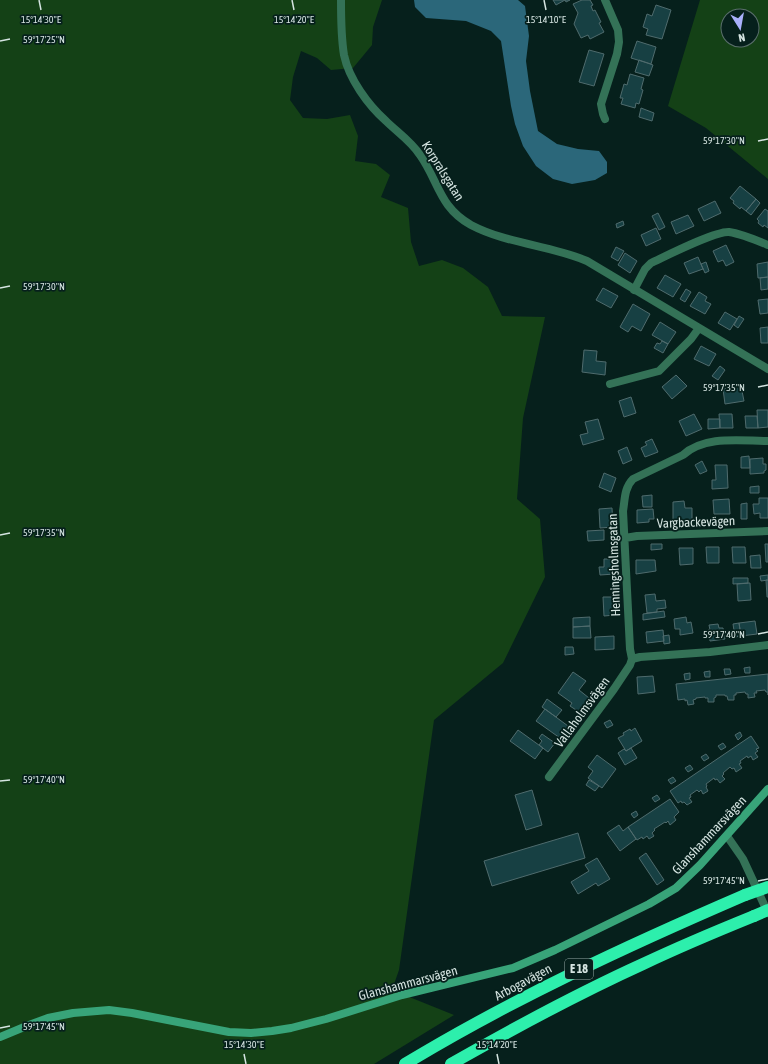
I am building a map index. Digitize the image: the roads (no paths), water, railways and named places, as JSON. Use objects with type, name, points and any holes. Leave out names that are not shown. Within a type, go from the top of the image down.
[{"type":"highway","name":"Arbogavägen","points":[[406,1064],[475,1023],[588,965],[768,886]]},
{"type":"highway","name":"E 18","points":[[451,1064],[620,974],[689,943],[768,911]]},
{"type":"street","name":"Korpralsgatan","points":[[341,0],[344,55],[349,70],[377,112],[417,150],[442,198],[452,210],[472,225],[488,232],[567,253],[587,261],[768,369]]},
{"type":"street","points":[[605,0],[618,30],[619,42],[617,54],[601,104],[603,114],[606,119]]},
{"type":"street","points":[[634,290],[645,270],[651,263],[713,235],[728,232],[768,245]]},
{"type":"street","points":[[610,384],[659,371],[691,339],[699,328]]},
{"type":"street","name":"Henningsholmsgatan","points":[[632,658],[630,649],[623,511],[629,484],[633,479],[684,454],[688,450],[714,441],[768,441]]},
{"type":"street","name":"Vargbackevägen","points":[[625,538],[637,536],[768,531]]},
{"type":"street","points":[[632,658],[710,652],[768,645]]},
{"type":"street","name":"Vallaholmsvägen","points":[[549,777],[614,689],[630,665],[632,658]]},
{"type":"street","name":"Glanshammarsvägen","points":[[0,1036],[48,1018],[73,1013],[109,1010],[229,1032],[251,1033],[272,1031],[326,1019],[402,995],[513,968],[555,950],[656,900],[676,888],[688,878],[768,789]]},
{"type":"street","points":[[727,836],[743,859],[768,911]]},
{"type":"water","points":[[414,0],[518,0],[525,6],[529,36],[526,61],[538,131],[557,144],[578,149],[599,151],[607,162],[607,173],[595,180],[572,184],[553,179],[536,166],[523,146],[515,124],[501,41],[491,31],[466,21],[426,18],[415,7]]}]
